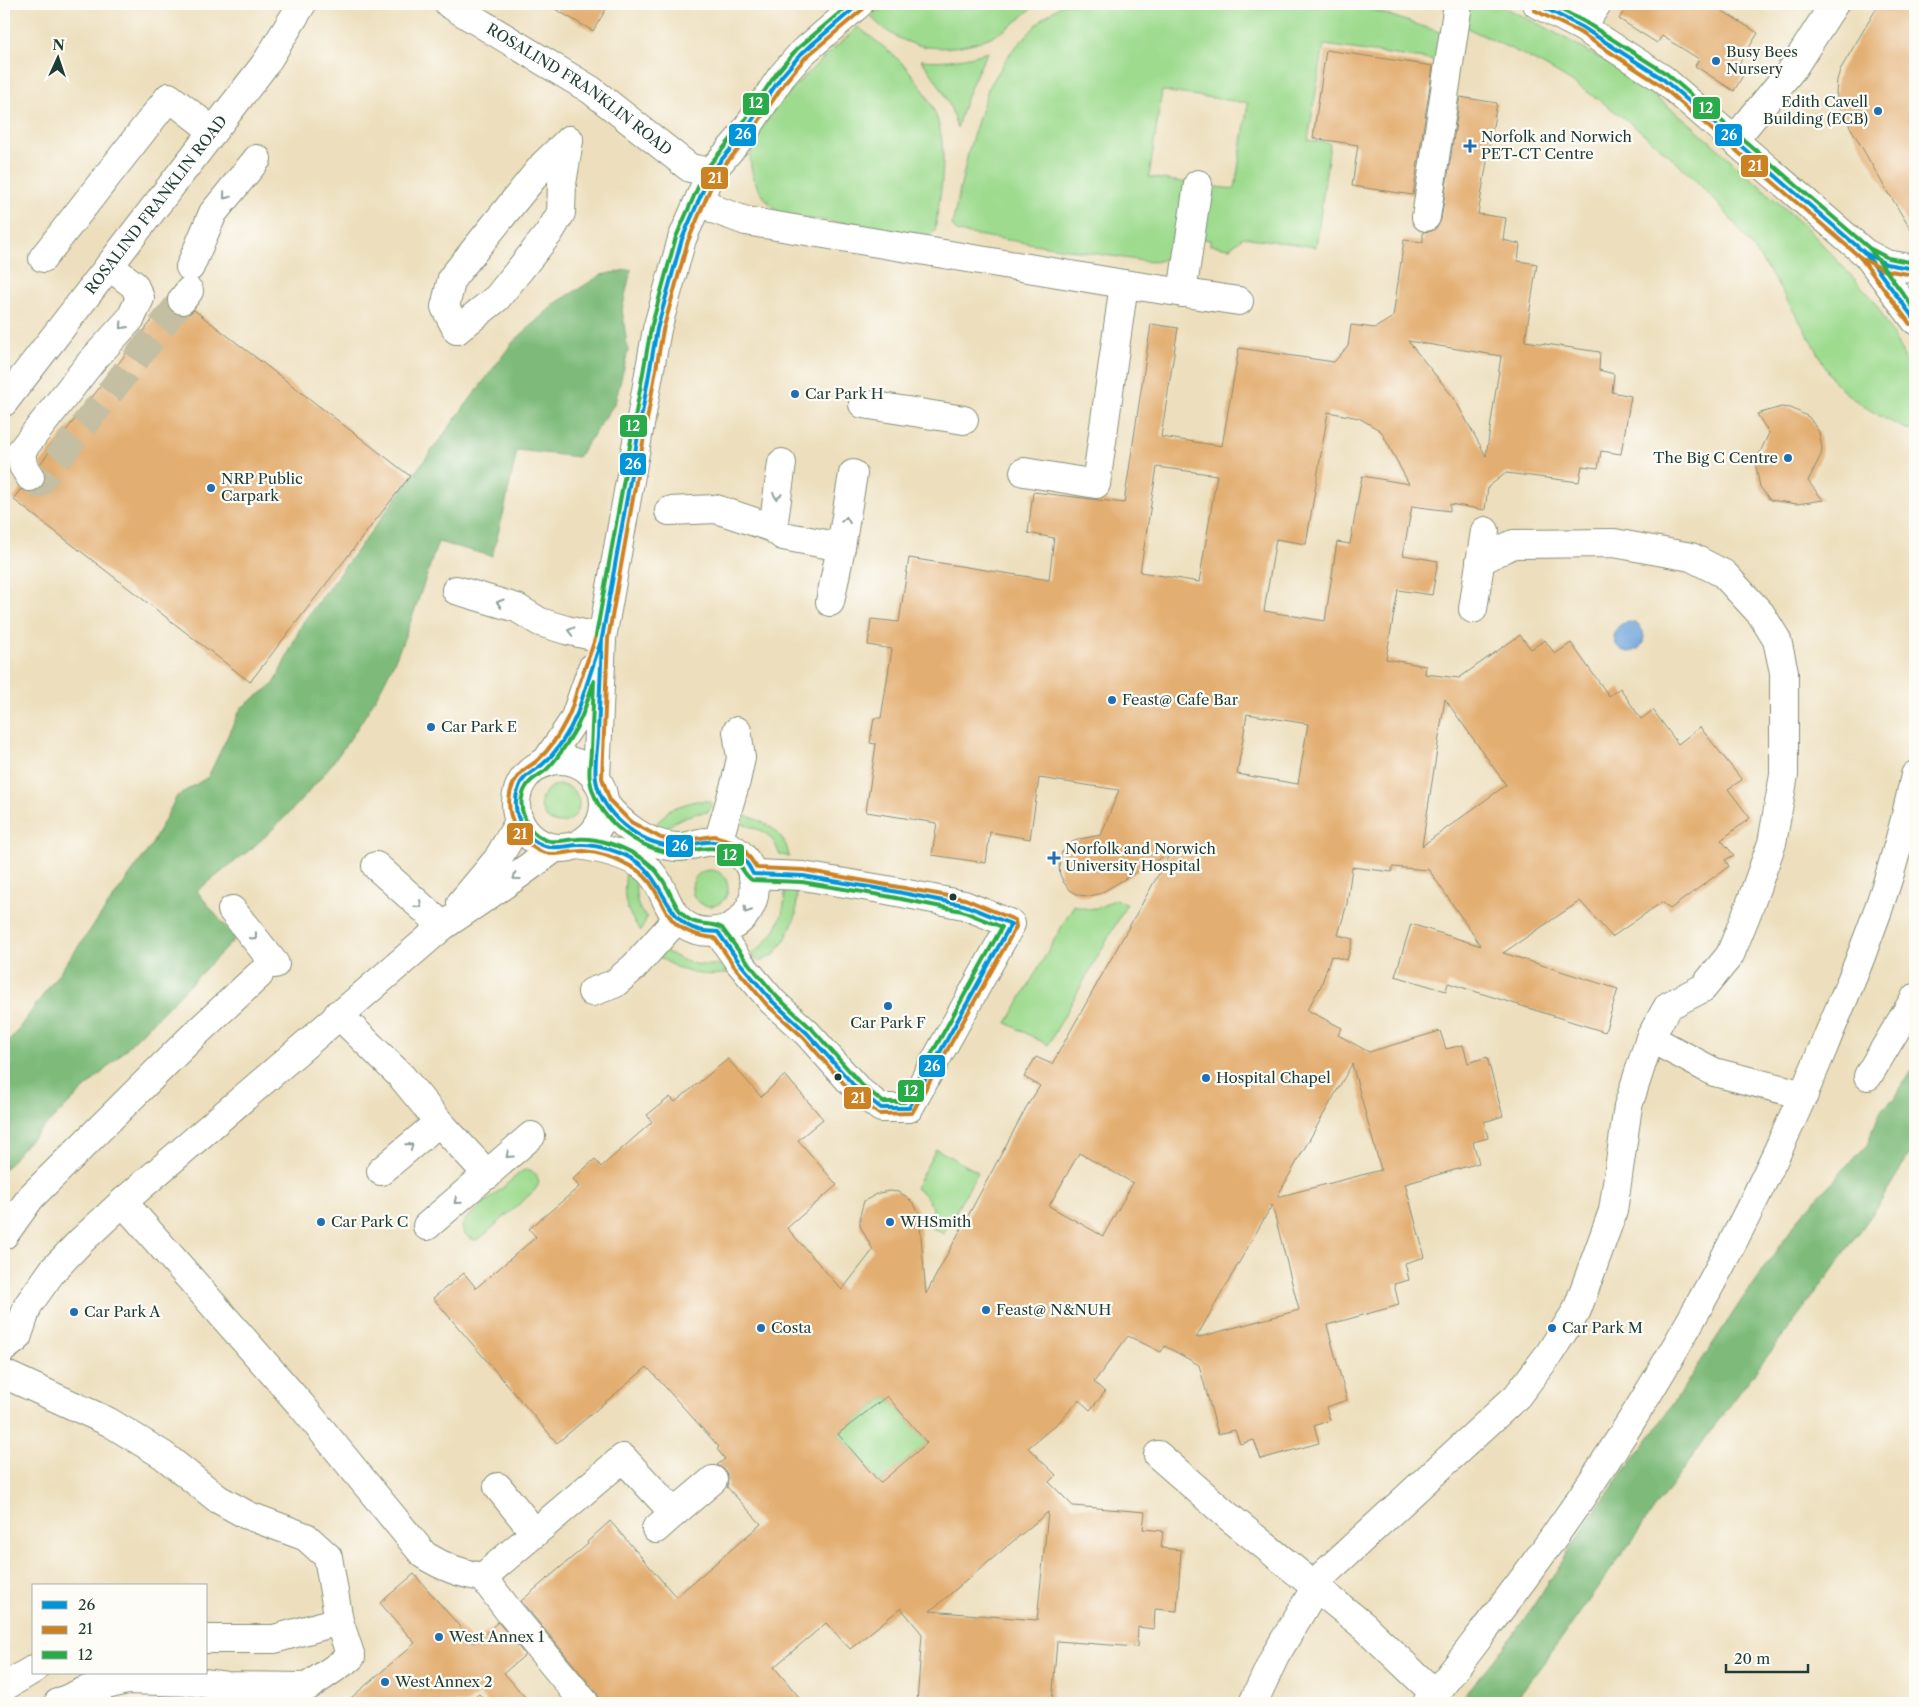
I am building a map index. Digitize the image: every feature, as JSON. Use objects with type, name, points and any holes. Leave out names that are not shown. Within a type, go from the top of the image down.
[{"type":"street","name":"ROSALIND FRANKLIN ROAD","points":[[4,402],[266,63],[302,4]]},
{"type":"street","name":"ROSALIND FRANKLIN ROAD","points":[[449,4],[590,90],[690,168],[711,172]]},
{"type":"street","points":[[4,1336],[9,1320],[28,1305],[53,1270],[81,1241],[338,1014],[443,926],[511,880],[566,846],[594,832],[603,813],[600,791],[602,638],[657,329],[682,239],[711,172],[741,137],[781,77],[801,54],[858,4]]},
{"type":"street","points":[[1426,218],[1458,4]]},
{"type":"street","points":[[1537,4],[1582,27],[1662,79],[1735,139],[1785,185],[1865,252],[1886,264],[1915,269]]},
{"type":"street","points":[[1582,27],[1597,4]]},
{"type":"street","points":[[1735,139],[1793,68],[1834,4]]},
{"type":"street","points":[[43,258],[169,96],[213,131]]},
{"type":"street","points":[[569,140],[564,172],[561,213],[549,233],[497,298],[457,330],[445,307],[452,278],[544,164],[569,140]]},
{"type":"street","points":[[187,286],[213,213],[257,158]]},
{"type":"street","points":[[1182,293],[1198,184]]},
{"type":"street","points":[[700,198],[716,210],[746,221],[1124,284],[1239,301]]},
{"type":"street","points":[[1865,252],[1915,320]]},
{"type":"street","points":[[25,465],[82,393],[91,362],[131,318],[140,298],[134,285],[109,266]]},
{"type":"street","points":[[1024,472],[1096,484],[1124,284]]},
{"type":"street","points":[[863,404],[964,420]]},
{"type":"street","points":[[773,528],[782,463]]},
{"type":"street","points":[[830,602],[853,474]]},
{"type":"street","points":[[625,504],[669,511],[716,509],[773,528],[783,536],[841,547]]},
{"type":"street","points":[[1473,608],[1485,530]]},
{"type":"street","points":[[1253,1703],[1275,1656],[1323,1576],[1517,1396],[1549,1354],[1577,1310],[1613,1211],[1628,1106],[1650,1038],[1668,1006],[1703,988],[1730,955],[1772,843],[1784,775],[1786,699],[1784,672],[1777,640],[1762,614],[1724,574],[1691,557],[1614,543],[1556,542],[1513,544],[1480,561]]},
{"type":"street","points":[[456,590],[517,608],[540,622],[602,638]]},
{"type":"street","points":[[546,763],[574,720],[602,638]]},
{"type":"street","points":[[718,842],[736,781],[740,758],[737,730]]},
{"type":"street","points":[[562,761],[579,764],[621,821],[648,840],[679,847],[706,842],[718,842],[731,847],[742,856],[753,874],[755,889],[746,913],[730,927],[718,932],[704,932],[689,927],[677,919],[655,878],[643,866],[606,850],[544,846],[534,840],[525,832],[519,822],[515,804],[519,786],[530,772],[546,763],[562,761]]},
{"type":"street","points":[[1158,1455],[1366,1627],[1431,1698],[1544,1553],[1633,1422],[1693,1320],[1741,1230],[1804,1095],[1912,826],[1915,774]]},
{"type":"street","points":[[443,926],[497,860],[519,822]]},
{"type":"street","points":[[376,866],[443,926]]},
{"type":"street","points":[[718,932],[739,962],[772,1001],[807,1032],[858,1090],[881,1108],[909,1108],[1011,924],[964,905],[803,876],[753,874]]},
{"type":"street","points":[[4,1235],[31,1197],[191,1038],[267,970],[232,910]]},
{"type":"street","points":[[592,992],[604,971],[677,919]]},
{"type":"street","points":[[1868,1076],[1915,998]]},
{"type":"street","points":[[338,1014],[402,1077],[439,1122],[488,1175]]},
{"type":"street","points":[[1650,1038],[1717,1058],[1804,1095]]},
{"type":"street","points":[[381,1171],[439,1122]]},
{"type":"street","points":[[427,1226],[531,1136]]},
{"type":"street","points":[[123,1202],[301,1405],[424,1555],[445,1568],[464,1575],[483,1577],[623,1458],[665,1521],[712,1480]]},
{"type":"street","points":[[4,1348],[18,1338],[28,1305]]},
{"type":"street","points":[[4,1374],[109,1422],[163,1456],[218,1499],[248,1515],[306,1537],[328,1557],[339,1621],[351,1657],[307,1687],[227,1686],[195,1682],[127,1680],[87,1690],[58,1703]]},
{"type":"street","points":[[498,1487],[536,1533]]},
{"type":"street","points":[[483,1577],[585,1703]]},
{"type":"street","points":[[208,1639],[274,1639],[339,1621]]},
{"type":"street","points":[[4,1687],[32,1669]]},
{"type":"green space","points":[[887,4],[1036,4],[1013,24],[997,34],[981,41],[947,48],[914,44],[898,38],[884,29],[871,16]]},
{"type":"green space","points":[[1063,4],[1355,4],[1443,33],[1438,61],[1324,45],[1308,140],[1330,143],[1316,247],[1243,237],[1230,248],[1210,245],[1210,240],[1198,238],[1206,186],[1235,189],[1248,103],[1162,91],[1149,177],[1188,183],[1179,237],[1175,247],[1162,260],[1155,262],[1142,261],[957,232],[952,225],[969,149],[988,89],[1010,53],[1043,18]]},
{"type":"green space","points":[[1469,4],[1497,4],[1545,27],[1614,66],[1686,120],[1810,231],[1874,300],[1915,377],[1915,432],[1894,423],[1859,403],[1840,388],[1833,380],[1787,300],[1749,242],[1720,206],[1686,171],[1628,121],[1586,91],[1543,65],[1465,27]]},
{"type":"green space","points":[[858,27],[906,67],[929,99],[937,117],[943,153],[943,172],[935,231],[930,235],[783,215],[769,203],[754,178],[750,160],[752,147],[756,137],[771,114],[806,75]]},
{"type":"green space","points":[[988,52],[970,89],[957,128],[943,92],[921,60],[955,59]]},
{"type":"green space","points":[[631,269],[622,310],[628,351],[615,403],[578,457],[517,450],[492,556],[438,542],[395,660],[382,687],[351,738],[314,785],[273,829],[251,849],[197,891],[235,939],[110,1065],[24,1146],[4,1170],[4,1049],[151,846],[177,796],[208,777],[241,708],[274,684],[303,622],[513,342],[556,303],[601,275]]},
{"type":"green space","points":[[560,785],[574,790],[579,804],[574,818],[560,823],[546,818],[541,804],[546,790]]},
{"type":"green space","points":[[695,801],[712,802],[708,812],[685,817],[666,829],[655,825],[670,809]]},
{"type":"green space","points":[[740,814],[765,823],[772,828],[783,840],[789,857],[779,854],[774,841],[766,834],[743,824]]},
{"type":"green space","points":[[710,870],[722,876],[728,888],[722,900],[710,906],[698,900],[692,888],[698,876]]},
{"type":"green space","points":[[626,874],[636,881],[638,906],[647,917],[641,931],[626,905]]},
{"type":"green space","points":[[785,886],[797,888],[796,915],[786,938],[774,955],[759,962],[751,955],[767,941],[777,925],[783,907]]},
{"type":"green space","points":[[1115,899],[1127,904],[1048,1045],[1007,1023],[1074,905],[1090,909],[1105,905]]},
{"type":"green space","points":[[666,951],[691,963],[704,965],[718,964],[729,973],[700,974],[673,966],[657,955]]},
{"type":"green space","points":[[1915,1065],[1915,1145],[1878,1206],[1823,1283],[1718,1421],[1513,1703],[1458,1703],[1502,1650],[1527,1615],[1602,1501],[1658,1426],[1745,1295],[1802,1214],[1867,1145],[1880,1112],[1895,1097]]},
{"type":"green space","points":[[936,1149],[978,1172],[943,1234],[931,1227],[933,1215],[930,1204],[925,1195],[915,1188]]},
{"type":"green space","points":[[528,1169],[538,1178],[539,1183],[535,1190],[483,1236],[476,1240],[466,1236],[462,1226],[466,1219],[522,1171]]},
{"type":"green space","points":[[887,1396],[927,1443],[880,1483],[838,1434]]},
{"type":"water","points":[[1629,622],[1635,623],[1643,631],[1643,643],[1635,651],[1629,652],[1623,651],[1615,643],[1614,637],[1615,631],[1623,623]]},
{"type":"building","points":[[546,4],[609,4],[593,31]]},
{"type":"building","name":"Busy Bees Nursery","points":[[1629,4],[1711,4],[1758,33],[1737,67],[1745,72],[1734,91],[1695,66],[1699,59],[1662,36],[1657,43],[1619,19]]},
{"type":"building","name":"Edith Cavell Building (ECB)","points":[[1879,4],[1915,4],[1915,237],[1844,116],[1836,93],[1840,70]]},
{"type":"building","points":[[1326,50],[1433,66],[1413,195],[1352,186],[1358,145],[1313,138]]},
{"type":"building","points":[[1460,97],[1497,103],[1478,214],[1506,218],[1503,240],[1520,244],[1518,261],[1537,264],[1525,341],[1600,352],[1599,370],[1614,374],[1612,392],[1631,396],[1621,454],[1601,451],[1598,468],[1582,466],[1579,482],[1506,473],[1488,487],[1485,510],[1450,504],[1450,511],[1412,506],[1403,555],[1438,561],[1432,595],[1398,590],[1386,659],[1426,666],[1425,674],[1459,678],[1520,635],[1531,649],[1545,640],[1555,654],[1571,643],[1609,696],[1620,688],[1641,719],[1653,710],[1678,744],[1700,727],[1742,780],[1728,789],[1750,818],[1721,840],[1734,855],[1725,860],[1729,866],[1670,909],[1662,902],[1612,937],[1580,901],[1503,953],[1618,989],[1605,1032],[1448,983],[1446,991],[1395,976],[1411,924],[1481,946],[1429,870],[1392,867],[1392,872],[1352,867],[1347,904],[1338,935],[1353,939],[1347,960],[1331,956],[1321,986],[1307,1010],[1342,1028],[1338,1035],[1369,1052],[1440,1031],[1446,1049],[1463,1045],[1468,1063],[1487,1057],[1503,1116],[1484,1122],[1488,1138],[1473,1142],[1479,1163],[1405,1184],[1425,1257],[1405,1263],[1409,1280],[1394,1284],[1399,1305],[1327,1325],[1347,1400],[1326,1407],[1330,1420],[1314,1426],[1319,1443],[1261,1459],[1254,1440],[1240,1444],[1235,1430],[1218,1434],[1199,1365],[1165,1346],[1161,1352],[1128,1336],[1094,1382],[1105,1392],[1090,1410],[1079,1400],[1059,1422],[1028,1448],[1056,1475],[1049,1482],[1073,1506],[1145,1512],[1143,1529],[1163,1531],[1161,1548],[1181,1550],[1177,1611],[1155,1609],[1154,1629],[1138,1627],[1137,1647],[1057,1641],[1052,1703],[917,1703],[922,1634],[901,1608],[850,1649],[826,1623],[774,1667],[804,1703],[600,1703],[597,1693],[521,1601],[588,1544],[587,1542],[610,1521],[676,1597],[761,1524],[727,1487],[728,1477],[725,1470],[717,1465],[725,1459],[717,1449],[719,1447],[647,1367],[557,1443],[433,1298],[464,1273],[476,1288],[536,1237],[529,1229],[579,1187],[573,1179],[595,1159],[601,1167],[652,1122],[647,1115],[670,1097],[675,1102],[728,1059],[761,1097],[785,1075],[823,1119],[798,1140],[837,1185],[787,1228],[842,1290],[873,1250],[860,1226],[860,1215],[864,1201],[879,1193],[899,1192],[914,1204],[919,1213],[926,1294],[1027,1106],[1040,1086],[1024,1077],[1036,1057],[1052,1064],[1171,852],[1099,894],[1079,895],[1070,890],[1060,875],[1059,866],[1062,852],[1072,842],[1101,835],[1119,790],[1039,778],[1030,839],[990,832],[986,863],[932,855],[937,823],[866,812],[876,744],[870,743],[874,718],[881,718],[892,649],[868,645],[871,619],[899,622],[909,558],[1049,580],[1054,538],[1028,533],[1033,492],[1124,503],[1151,324],[1178,328],[1161,437],[1222,446],[1239,348],[1334,362],[1348,346],[1351,325],[1375,328],[1393,317],[1404,240],[1423,242],[1423,232],[1432,231],[1441,220]],"holes":[[[1408,341],[1501,356],[1486,456],[1454,398]],[[1328,412],[1359,418],[1381,431],[1409,484],[1362,476],[1350,544],[1337,542],[1325,621],[1264,611],[1276,539],[1306,544]],[[1157,467],[1217,475],[1199,582],[1140,572]],[[1445,699],[1506,785],[1422,846]],[[1247,714],[1308,724],[1298,784],[1237,774]],[[1352,1064],[1381,1170],[1277,1197]],[[1079,1153],[1133,1183],[1103,1236],[1049,1206]],[[1272,1205],[1299,1310],[1196,1338]],[[887,1396],[927,1443],[880,1483],[838,1434]],[[1048,1512],[1037,1620],[930,1611]]]},
{"type":"building","name":"NRP Public Carpark","points":[[167,301],[172,312],[179,315],[187,315],[194,310],[410,476],[250,682],[13,499],[21,489],[31,493],[44,485],[46,476],[40,464]]},
{"type":"building","name":"The Big C Centre","points":[[1781,407],[1791,408],[1809,417],[1819,432],[1822,449],[1821,455],[1808,481],[1823,500],[1797,504],[1770,500],[1760,487],[1755,463],[1769,433],[1757,414]]},
{"type":"building","name":"West Annex 1","points":[[414,1574],[474,1643],[498,1622],[525,1655],[504,1673],[530,1703],[488,1703],[479,1694],[468,1703],[345,1703],[415,1643],[380,1603]]},
{"type":"tunnel","points":[[30,477],[38,484],[182,300]]},
{"type":"transit line","name":"12","points":[[596,636],[651,328],[676,237],[706,169],[736,133],[776,74],[797,49],[850,4]]},
{"type":"transit line","name":"26","points":[[602,638],[657,329],[682,239],[711,172],[741,137],[781,77],[801,54],[859,4]]},
{"type":"transit line","name":"26","points":[[1537,4],[1582,27],[1663,79],[1865,253],[1886,264],[1915,269]]},
{"type":"transit line","name":"12","points":[[1550,4],[1585,22],[1667,74],[1869,248],[1888,258],[1915,263]]},
{"type":"transit line","name":"21","points":[[596,636],[570,712],[561,730],[547,751],[523,771],[513,785],[509,805],[517,830],[523,838],[542,852],[552,854],[583,851],[595,853],[619,860],[643,875],[652,885],[671,918],[680,927],[694,934],[715,938],[734,966],[767,1005],[803,1037],[854,1095],[879,1114],[912,1113],[1016,927],[1015,920],[965,899],[804,870],[757,868],[745,851],[731,841],[714,836],[679,841],[661,838],[631,822],[610,801],[602,778],[608,639],[663,330],[688,241],[716,175],[746,140],[786,81],[805,58],[863,9]]},
{"type":"transit line","name":"21","points":[[1534,10],[1579,32],[1659,84],[1861,258],[1884,270],[1914,275]]},
{"type":"transit line","name":"12","points":[[1870,249],[1915,310]]},
{"type":"transit line","name":"26","points":[[1865,253],[1915,320]]},
{"type":"transit line","name":"21","points":[[1860,257],[1910,324]]},
{"type":"transit line","name":"26","points":[[602,638],[595,764],[596,780],[606,804],[614,815],[635,833],[659,844],[672,846],[685,846],[706,842],[721,843],[740,855],[753,874],[803,876],[887,890],[964,905],[1011,924],[909,1108],[881,1108],[858,1090],[807,1033],[772,1001],[739,962],[718,932],[704,931],[688,926],[672,910],[654,880],[637,862],[617,852],[601,847],[579,845],[553,848],[545,846],[530,837],[524,830],[516,805],[519,787],[526,777],[553,754],[571,727],[602,638]]},
{"type":"transit line","name":"12","points":[[594,681],[590,780],[599,806],[607,817],[617,827],[640,843],[674,853],[712,848],[719,849],[735,858],[752,880],[802,882],[886,896],[962,911],[1002,927],[905,1102],[883,1102],[862,1085],[812,1029],[777,997],[722,928],[694,922],[681,912],[660,876],[645,860],[624,849],[592,839],[546,840],[528,825],[522,810],[523,794],[526,787],[550,766],[560,754],[582,716],[594,681]]},
{"type":"place","name":"Busy Bees Nursery","points":[[1716,61]]},
{"type":"place","name":"Edith Cavell Building (ECB)","points":[[1878,111]]},
{"type":"place","name":"Norfolk and Norwich PET-CT Centre","points":[[1470,146]]},
{"type":"place","name":"Car Park H","points":[[795,394]]},
{"type":"place","name":"The Big C Centre","points":[[1788,458]]},
{"type":"place","name":"NRP Public Carpark","points":[[211,488]]},
{"type":"place","name":"Feast@ Cafe Bar","points":[[1112,700]]},
{"type":"place","name":"Car Park E","points":[[431,727]]},
{"type":"place","name":"Norfolk and Norwich University Hospital","points":[[1054,858]]},
{"type":"place","name":"Car Park F","points":[[888,1006]]},
{"type":"place","name":"Hospital Chapel","points":[[1206,1078]]},
{"type":"place","name":"Car Park C","points":[[321,1222]]},
{"type":"place","name":"WHSmith","points":[[890,1222]]},
{"type":"place","name":"Feast@ N&NUH","points":[[986,1310]]},
{"type":"place","name":"Car Park A","points":[[74,1312]]},
{"type":"place","name":"Costa","points":[[761,1328]]},
{"type":"place","name":"Car Park M","points":[[1552,1328]]},
{"type":"place","name":"West Annex 1","points":[[439,1637]]},
{"type":"place","name":"West Annex 2","points":[[385,1682]]}]
